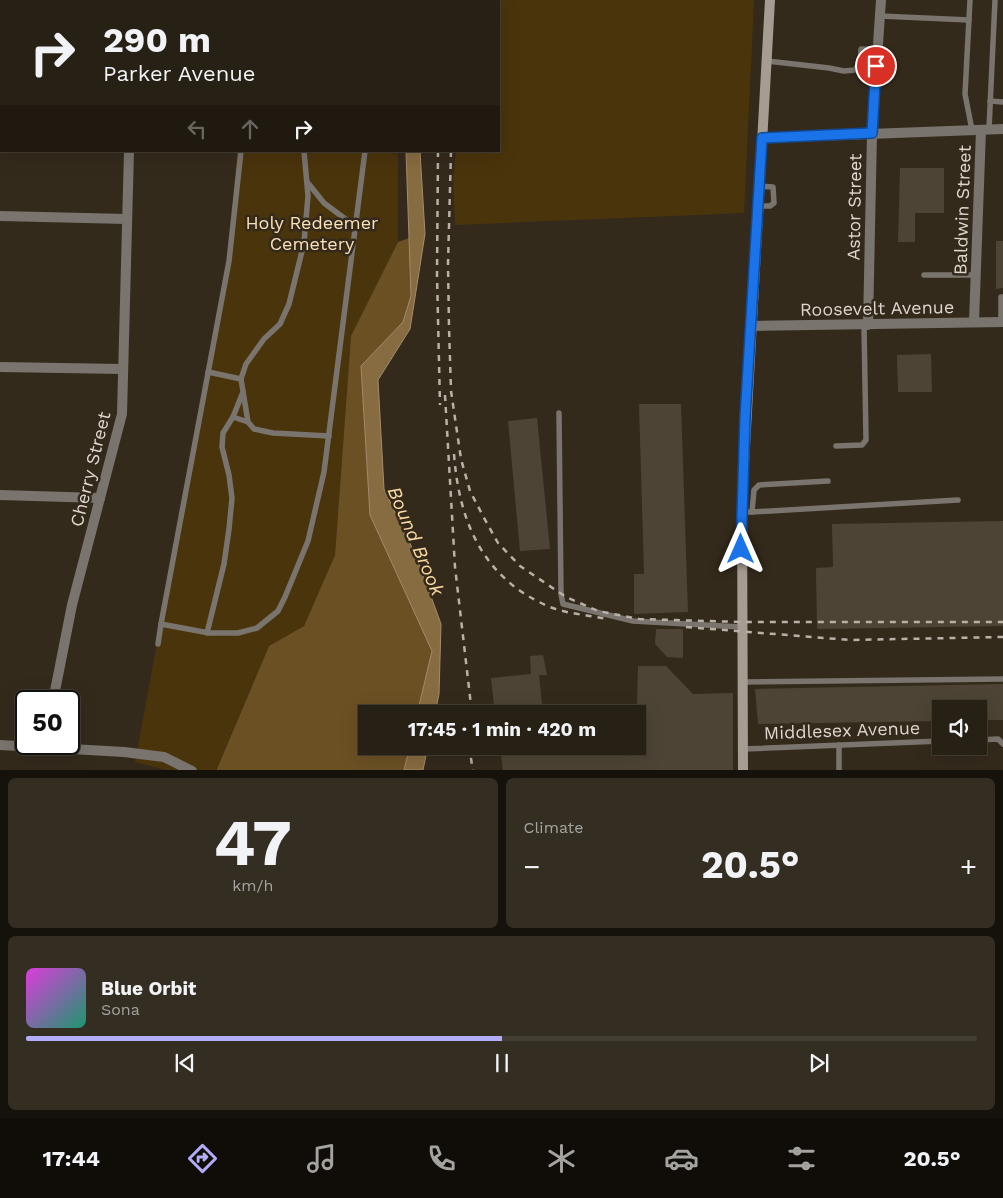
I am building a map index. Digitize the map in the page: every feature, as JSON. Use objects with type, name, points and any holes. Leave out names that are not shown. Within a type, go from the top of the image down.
[{"type":"main road","points":[[743,770],[741,627],[751,326],[770,0]]},
{"type":"street","name":"Astor Street","points":[[866,325],[872,133],[881,0]]},
{"type":"street","points":[[762,138],[1003,129]]},
{"type":"street","name":"Baldwin Street","points":[[974,322],[981,130]]},
{"type":"street","name":"Cherry Street","points":[[55,690],[72,605],[122,414],[129,152]]},
{"type":"street","points":[[0,216],[127,219]]},
{"type":"street","name":"Roosevelt Avenue","points":[[751,326],[1002,322]]},
{"type":"street","points":[[0,367],[122,369]]},
{"type":"street","points":[[0,495],[100,498]]},
{"type":"street","points":[[0,745],[15,745]]},
{"type":"street","points":[[80,748],[164,757],[192,770]]},
{"type":"lane","points":[[970,0],[965,94],[981,130]]},
{"type":"lane","points":[[981,130],[990,101],[995,0]]},
{"type":"lane","points":[[880,16],[969,20]]},
{"type":"lane","points":[[767,61],[844,71],[855,70],[860,61],[861,49],[878,50]]},
{"type":"lane","points":[[990,101],[1003,102]]},
{"type":"lane","points":[[158,644],[229,261],[241,152]]},
{"type":"lane","points":[[248,422],[241,379],[246,364],[264,339],[280,324],[289,304],[304,243],[308,183],[304,152]]},
{"type":"lane","points":[[161,624],[207,633],[238,633],[257,628],[278,611],[308,541],[324,472],[365,152]]},
{"type":"lane","points":[[308,183],[324,203],[356,227]]},
{"type":"lane","points":[[759,206],[770,206],[774,203],[775,190],[773,186],[760,186]]},
{"type":"lane","points":[[924,275],[976,276]]},
{"type":"lane","points":[[1002,322],[1001,297],[1003,297]]},
{"type":"lane","points":[[836,446],[862,445],[866,440],[866,325]]},
{"type":"lane","points":[[208,372],[241,379]]},
{"type":"lane","points":[[207,633],[224,564],[232,498],[222,447],[223,433],[233,417],[243,391]]},
{"type":"lane","points":[[559,414],[561,594],[563,604],[633,621],[741,627]]},
{"type":"lane","points":[[233,417],[248,422],[254,429],[274,433],[329,436]]},
{"type":"lane","points":[[828,481],[759,485],[754,490],[746,512],[958,500]]},
{"type":"lane","points":[[742,682],[1003,679]]},
{"type":"lane","points":[[987,740],[998,739],[1003,744]]},
{"type":"lane","name":"Middlesex Avenue","points":[[743,750],[932,741]]},
{"type":"lane","points":[[839,746],[839,770]]},
{"type":"green space","points":[[500,0],[754,0],[744,213],[455,225],[453,180],[456,152],[500,152]]},
{"type":"green space","name":"Holy Redeemer Cemetery","points":[[237,152],[398,152],[398,242],[351,336],[335,555],[304,626],[269,646],[216,770],[166,770],[135,762],[228,260]]},
{"type":"shaded area","points":[[406,152],[420,152],[425,234],[410,329],[378,380],[384,489],[417,558],[441,624],[439,694],[437,705],[419,705],[432,651],[370,515],[361,366],[403,322],[411,296]]},
{"type":"shaded area","points":[[409,238],[412,296],[403,322],[361,366],[370,515],[432,651],[419,705],[358,705],[358,755],[408,755],[404,770],[216,770],[269,646],[304,626],[335,555],[351,336],[398,242]]},
{"type":"shaded area","points":[[408,755],[426,755],[423,770],[404,770]]},
{"type":"building","points":[[900,168],[944,168],[944,213],[915,213],[915,242],[898,242]]},
{"type":"building","points":[[996,241],[1003,241],[1003,288],[996,289]]},
{"type":"building","points":[[931,354],[932,392],[898,392],[897,355]]},
{"type":"building","points":[[639,404],[681,404],[688,612],[634,614],[634,574],[644,574]]},
{"type":"building","points":[[537,418],[550,549],[520,551],[508,421]]},
{"type":"building","points":[[1003,521],[1003,626],[817,629],[816,568],[833,567],[832,524]]},
{"type":"building","points":[[656,629],[683,629],[683,658],[667,657],[655,644]]},
{"type":"building","points":[[543,655],[547,675],[539,675],[542,705],[494,705],[491,678],[531,674],[530,656]]},
{"type":"building","points":[[638,666],[666,666],[693,694],[733,693],[733,770],[503,770],[501,755],[646,755],[646,705],[637,705]]},
{"type":"building","points":[[1003,684],[1003,720],[987,720],[987,700],[932,700],[932,721],[758,724],[755,689]]},
{"type":"railway","points":[[438,152],[437,275],[440,405]]},
{"type":"railway","points":[[451,152],[448,264],[451,391],[461,459],[470,491],[483,516],[498,543],[520,566],[566,597],[598,611],[639,619],[741,622],[1003,622]]},
{"type":"railway","points":[[445,395],[455,567],[471,705]]},
{"type":"railway","points":[[454,454],[462,503],[469,525],[479,546],[507,581],[527,595],[550,607],[571,613],[607,619]]},
{"type":"railway","points":[[686,627],[850,640],[1003,637]]},
{"type":"railway","points":[[470,755],[473,770]]},
{"type":"route","points":[[741,549],[745,418],[762,138],[872,133],[876,66]]},
{"type":"water label","name":"Bound Brook","points":[[416,541]]}]
